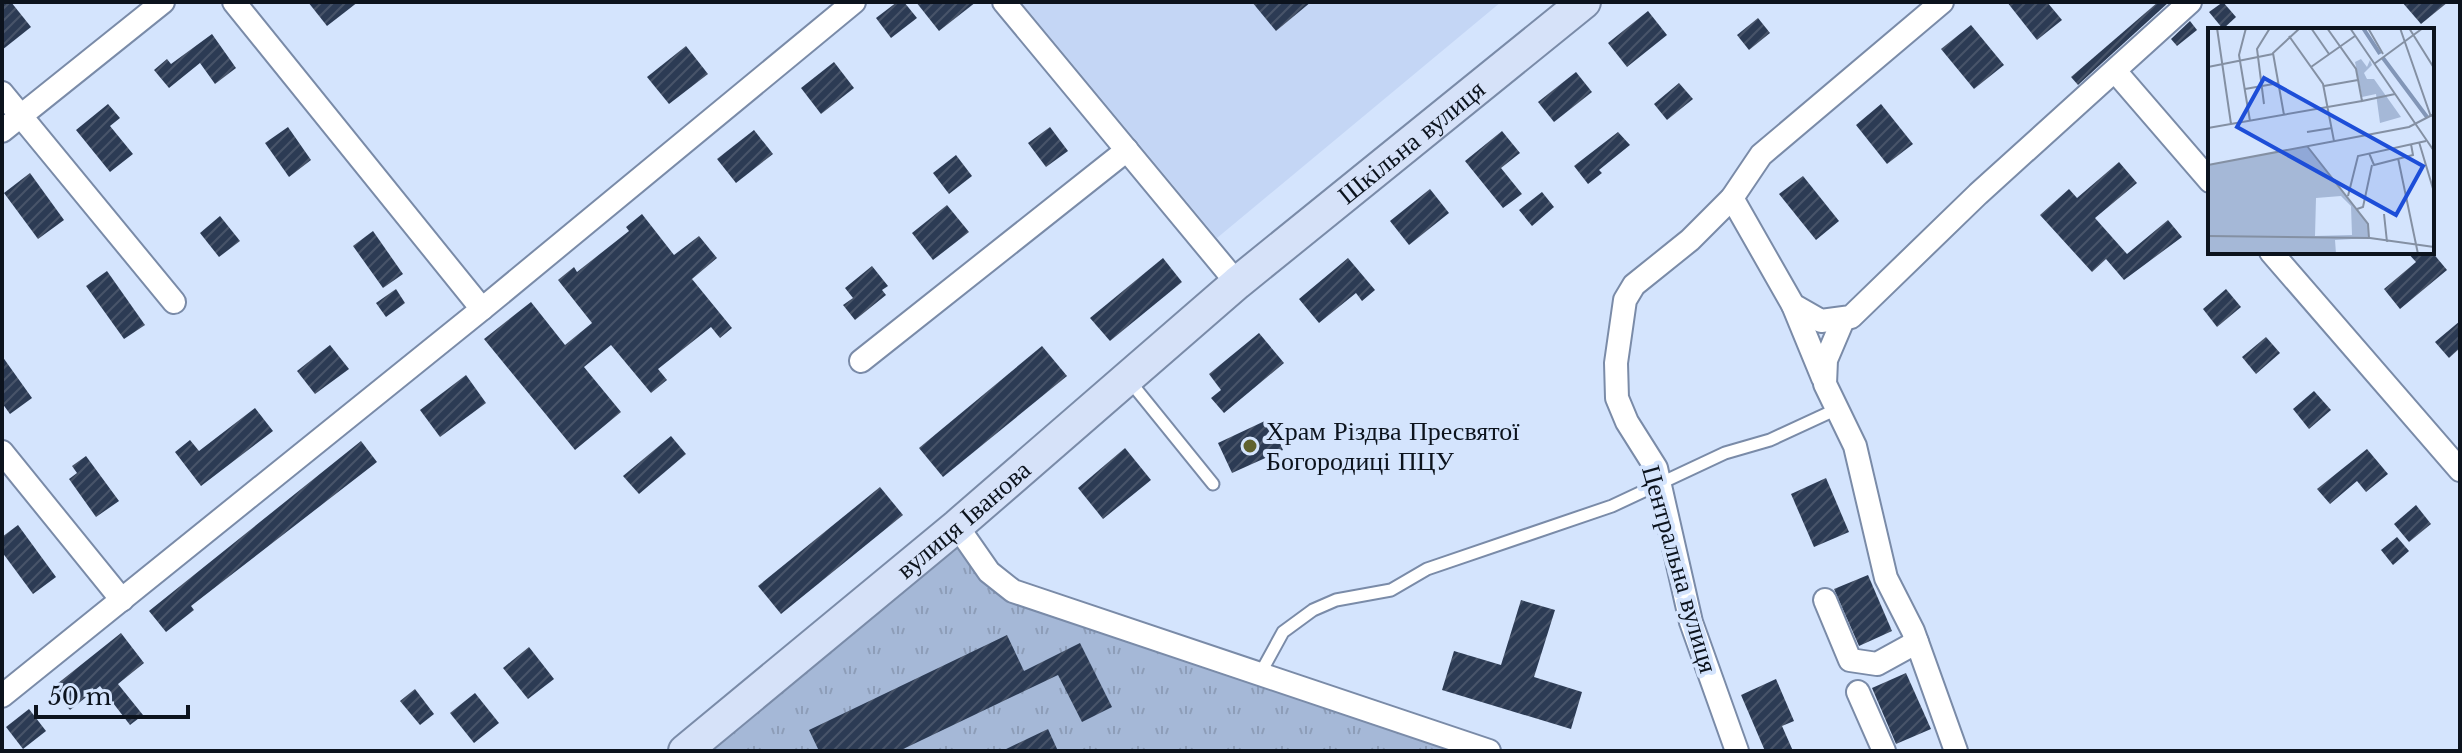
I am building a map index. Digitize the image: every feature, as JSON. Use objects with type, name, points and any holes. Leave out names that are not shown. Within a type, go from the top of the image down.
[{"type":"street","points":[[11,124],[163,2]]},
{"type":"street","points":[[234,2],[482,309]]},
{"type":"street","points":[[2,696],[482,309],[854,2]]},
{"type":"street","points":[[1004,2],[1237,283]]},
{"type":"street","name":"Шкільна вулиця","points":[[1237,283],[1584,2]]},
{"type":"street","name":"Центральна вулиця","points":[[1737,751],[1691,622],[1656,468],[1627,422],[1617,398],[1616,363],[1625,300],[1634,285],[1690,240],[1732,198],[1761,155],[1942,2]]},
{"type":"street","points":[[1793,305],[1821,321],[1843,320],[1865,306],[1988,185],[2190,2]]},
{"type":"street","points":[[2115,71],[2208,179]]},
{"type":"street","points":[[2,93],[11,124],[174,302]]},
{"type":"street","points":[[861,361],[1127,150]]},
{"type":"street","points":[[1732,198],[1793,305],[1825,384],[1855,446],[1886,578],[1917,642],[1956,751]]},
{"type":"street","points":[[2273,254],[2460,470]]},
{"type":"street","name":"вулиця Іванова","points":[[685,751],[957,526],[1237,283]]},
{"type":"street","points":[[1825,384],[1826,360],[1843,320]]},
{"type":"street","points":[[2,452],[122,600]]},
{"type":"street","points":[[957,526],[989,572],[1013,591],[1489,751]]},
{"type":"street","points":[[1825,600],[1850,660],[1864,665],[1877,664],[1917,642]]},
{"type":"street","points":[[1858,692],[1884,751]]},
{"type":"lane","points":[[1127,378],[1213,484]]},
{"type":"lane","points":[[1260,674],[1283,632],[1313,610],[1336,600],[1391,590],[1427,569],[1612,506],[1725,453],[1770,440],[1837,409]]},
{"type":"shaded area","points":[[1021,2],[1501,2],[1217,238]]},
{"type":"green space","points":[[957,526],[989,572],[1489,751],[685,751]]},
{"type":"building","points":[[2,2],[11,2],[31,27],[2,50]]},
{"type":"building","points":[[308,2],[358,2],[327,26]]},
{"type":"building","points":[[897,2],[904,2],[917,18],[891,38],[876,18]]},
{"type":"building","points":[[916,2],[976,2],[939,31]]},
{"type":"building","points":[[1252,2],[1311,2],[1276,31]]},
{"type":"building","points":[[2007,2],[2047,2],[2062,20],[2037,40]]},
{"type":"building","points":[[2158,2],[2169,2],[2078,85],[2071,77]]},
{"type":"building","points":[[2223,2],[2236,17],[2222,28],[2209,12]]},
{"type":"building","points":[[2402,2],[2448,2],[2421,24]]},
{"type":"building","points":[[1648,11],[1667,35],[1627,67],[1608,43]]},
{"type":"building","points":[[1758,18],[1770,33],[1749,50],[1737,35]]},
{"type":"building","points":[[2190,21],[2197,30],[2177,46],[2171,39]]},
{"type":"building","points":[[1971,25],[2004,65],[1974,89],[1941,49]]},
{"type":"building","points":[[212,34],[236,68],[215,84],[200,63],[169,88],[154,70],[167,59],[171,64]]},
{"type":"building","points":[[686,46],[708,74],[669,104],[647,77]]},
{"type":"building","points":[[834,62],[854,88],[821,114],[801,88]]},
{"type":"building","points":[[1576,72],[1592,92],[1554,122],[1538,102]]},
{"type":"building","points":[[1679,83],[1693,99],[1667,120],[1654,104]]},
{"type":"building","points":[[108,104],[120,118],[110,126],[133,154],[110,172],[76,130]]},
{"type":"building","points":[[1881,104],[1913,144],[1887,164],[1856,125]]},
{"type":"building","points":[[288,127],[311,160],[289,177],[265,143]]},
{"type":"building","points":[[1050,127],[1068,151],[1046,167],[1028,143]]},
{"type":"building","points":[[754,130],[773,154],[736,183],[717,159]]},
{"type":"building","points":[[1502,131],[1520,153],[1501,168],[1522,194],[1503,208],[1465,161]]},
{"type":"building","points":[[1618,132],[1630,145],[1599,170],[1602,173],[1588,184],[1574,166]]},
{"type":"building","points":[[956,155],[972,176],[949,194],[933,173]]},
{"type":"building","points":[[2119,162],[2137,183],[2095,218],[2127,254],[2168,220],[2182,237],[2124,280],[2106,259],[2092,272],[2040,215],[2069,189],[2077,198]]},
{"type":"building","points":[[30,173],[64,220],[38,239],[4,193]]},
{"type":"building","points":[[1803,176],[1839,221],[1816,240],[1779,194]]},
{"type":"building","points":[[1430,189],[1449,213],[1409,245],[1390,221]]},
{"type":"building","points":[[1542,192],[1554,207],[1532,226],[1519,210]]},
{"type":"building","points":[[947,205],[969,232],[933,260],[912,233]]},
{"type":"building","points":[[642,214],[674,255],[699,236],[717,258],[692,279],[732,328],[720,338],[711,327],[658,369],[667,380],[651,393],[611,345],[584,367],[621,412],[575,450],[484,339],[531,302],[565,345],[592,323],[558,280],[574,267],[577,272],[629,231],[626,227]]},
{"type":"building","points":[[220,216],[240,241],[219,257],[200,233]]},
{"type":"building","points":[[373,231],[403,274],[383,288],[353,246]]},
{"type":"building","points":[[2409,254],[2434,254],[2447,270],[2400,309],[2384,289],[2416,262]]},
{"type":"building","points":[[1163,258],[1182,282],[1110,341],[1090,318]]},
{"type":"building","points":[[1348,258],[1375,290],[1362,301],[1356,293],[1319,323],[1299,299]]},
{"type":"building","points":[[872,266],[888,286],[882,290],[886,295],[855,320],[843,305],[853,298],[845,288]]},
{"type":"building","points":[[107,271],[145,325],[124,339],[86,286]]},
{"type":"building","points":[[396,289],[405,303],[386,317],[376,303]]},
{"type":"building","points":[[2226,289],[2241,307],[2217,327],[2203,309]]},
{"type":"building","points":[[2460,321],[2460,348],[2449,358],[2435,342]]},
{"type":"building","points":[[1259,333],[1284,363],[1224,413],[1211,398],[1221,390],[1209,374]]},
{"type":"building","points":[[2266,337],[2280,353],[2256,374],[2242,357]]},
{"type":"building","points":[[330,345],[349,369],[315,394],[297,371]]},
{"type":"building","points":[[1042,346],[1067,376],[943,477],[919,448]]},
{"type":"building","points":[[2,356],[32,398],[10,414],[2,403]]},
{"type":"building","points":[[466,375],[486,403],[440,437],[420,410]]},
{"type":"building","points":[[2314,391],[2331,410],[2309,429],[2293,409]]},
{"type":"building","points":[[255,408],[273,431],[201,486],[175,452],[190,440],[199,451]]},
{"type":"building","name":"Храм Різдва Пресвятої Богородиці ПЦУ","points":[[1269,419],[1283,450],[1232,473],[1218,443]]},
{"type":"building","points":[[671,436],[686,454],[639,494],[623,476]]},
{"type":"building","points":[[361,441],[377,462],[191,606],[194,610],[166,632],[149,611]]},
{"type":"building","points":[[1125,448],[1151,480],[1103,519],[1078,488]]},
{"type":"building","points":[[2367,449],[2388,474],[2366,492],[2357,481],[2330,504],[2317,489]]},
{"type":"building","points":[[86,456],[119,501],[96,517],[69,479],[77,473],[72,466]]},
{"type":"building","points":[[1826,478],[1849,532],[1814,547],[1791,494]]},
{"type":"building","points":[[880,487],[903,515],[781,614],[758,586]]},
{"type":"building","points":[[2416,505],[2431,524],[2409,542],[2394,524]]},
{"type":"building","points":[[18,525],[56,577],[33,594],[2,552],[2,537]]},
{"type":"building","points":[[2397,537],[2409,551],[2393,565],[2381,550]]},
{"type":"building","points":[[1868,575],[1892,631],[1859,646],[1834,589]]},
{"type":"building","points":[[1521,600],[1555,610],[1534,677],[1582,692],[1571,729],[1442,690],[1454,651],[1501,665]]},
{"type":"building","points":[[121,633],[144,663],[118,684],[143,715],[130,725],[100,686],[70,710],[52,688]]},
{"type":"building","points":[[1007,635],[1024,671],[1080,643],[1112,707],[1082,722],[1058,675],[899,751],[819,751],[809,730]]},
{"type":"building","points":[[529,647],[554,679],[528,699],[503,668]]},
{"type":"building","points":[[1906,673],[1931,729],[1896,744],[1872,688]]},
{"type":"building","points":[[1776,679],[1794,721],[1782,726],[1793,751],[1765,751],[1741,695]]},
{"type":"building","points":[[415,689],[434,714],[420,725],[400,701]]},
{"type":"building","points":[[475,693],[499,723],[474,743],[450,713]]},
{"type":"building","points":[[29,709],[46,731],[23,749],[6,727]]},
{"type":"building","points":[[1048,729],[1058,751],[1002,751]]},
{"type":"place","name":"Храм Різдва Пресвятої Богородиці ПЦУ","points":[[1250,446]]}]
